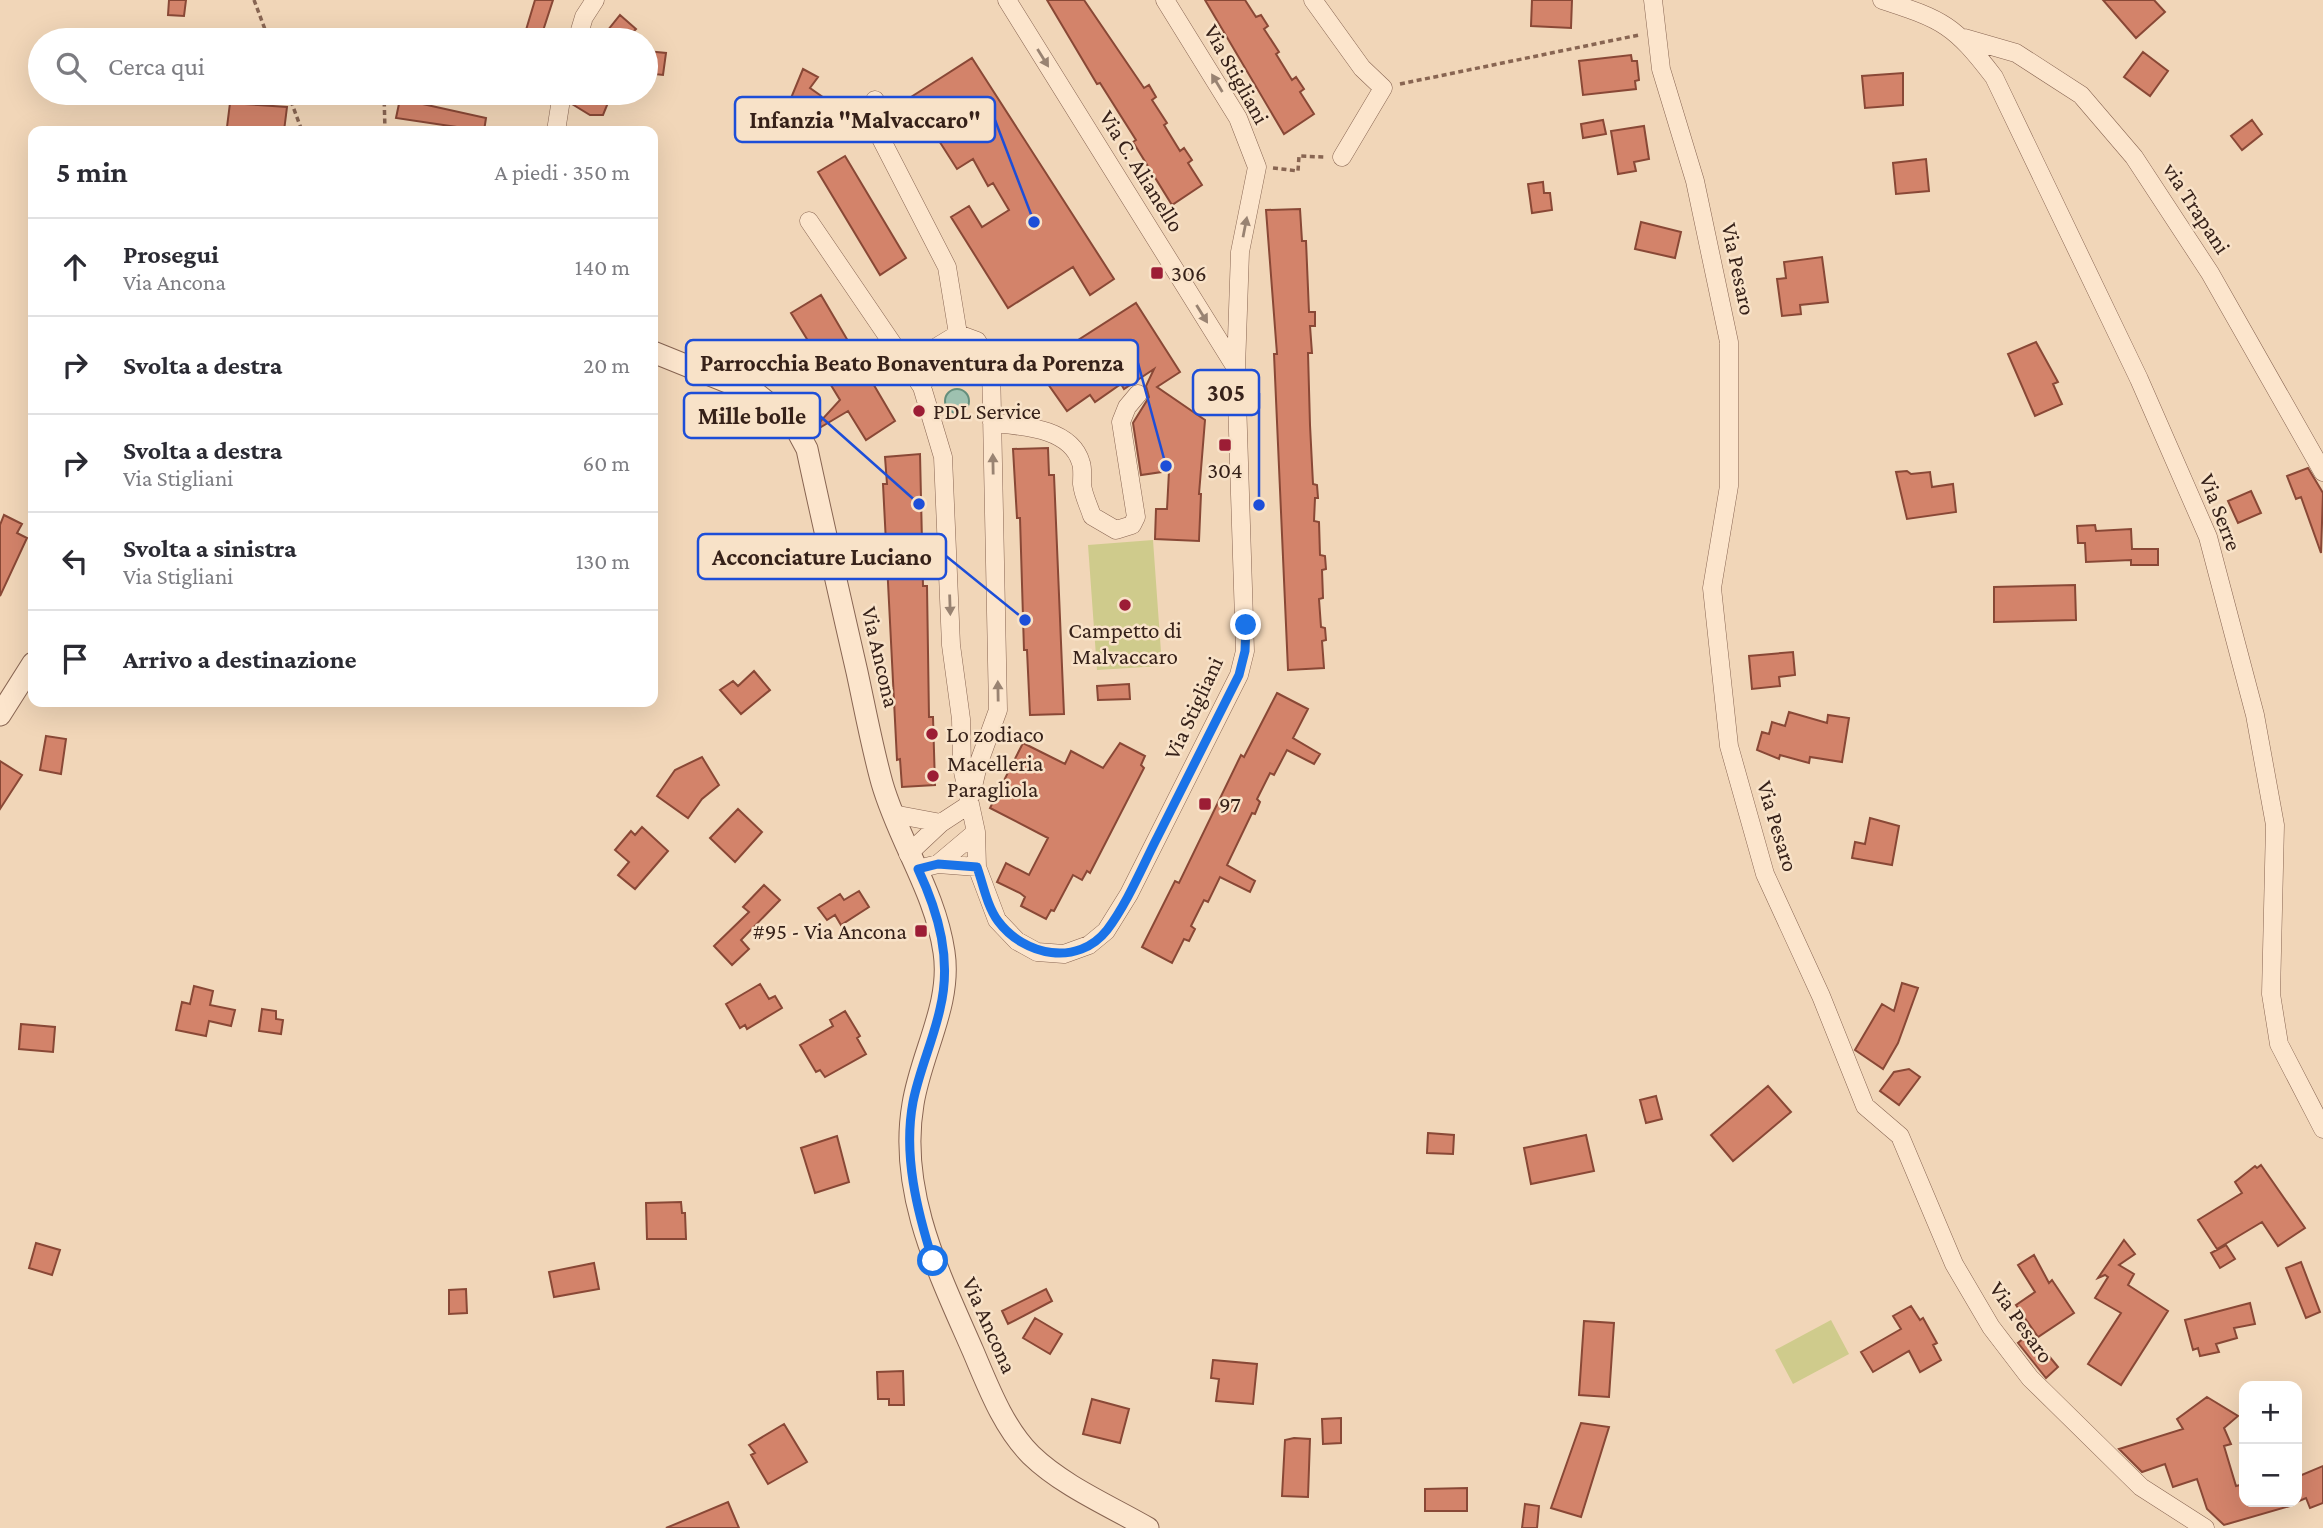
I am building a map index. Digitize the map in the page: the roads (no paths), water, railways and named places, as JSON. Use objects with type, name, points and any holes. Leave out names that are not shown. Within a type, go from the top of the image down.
[{"type":"street","points":[[581,28],[595,0]]},
{"type":"street","name":"Via C. Alianello","points":[[1007,0],[1236,368]]},
{"type":"street","name":"Via Stigliani","points":[[809,221],[922,387],[943,457],[951,645],[961,719],[962,767],[976,832],[977,867],[997,920],[1017,941],[1037,951],[1064,954],[1088,945],[1106,931],[1129,894],[1239,675],[1245,651],[1236,368],[1240,252],[1257,167],[1238,118],[1165,0]]},
{"type":"street","points":[[1313,0],[1362,68],[1382,88],[1342,157]]},
{"type":"street","name":"Via Pesaro","points":[[1653,0],[1659,32],[1661,69],[1695,181],[1728,342],[1728,486],[1712,588],[1728,746],[1765,874],[1821,996],[1865,1106],[1900,1136],[1954,1264],[1991,1327],[2030,1378],[2141,1488],[2205,1528]]},
{"type":"street","name":"Via Serre","points":[[1882,0],[1935,18],[1964,38],[1994,77],[2139,379],[2208,537],[2255,715],[2275,825],[2271,994],[2280,1044],[2323,1129]]},
{"type":"street","name":"via Trapani","points":[[1964,38],[2016,53],[2081,95],[2134,157],[2210,273],[2323,472]]},
{"type":"street","points":[[875,100],[876,129],[947,267],[958,334]]},
{"type":"street","points":[[557,126],[560,105]]},
{"type":"street","points":[[922,387],[936,348],[958,334]]},
{"type":"street","points":[[921,863],[940,823],[970,804],[978,765],[998,710],[991,365],[977,341],[958,334]]},
{"type":"street","name":"Via Ancona","points":[[658,354],[757,394],[793,423],[807,449],[882,784],[894,814],[921,863],[945,956],[940,1009],[913,1103],[911,1136],[913,1181],[933,1261],[995,1401],[1019,1440],[1050,1470],[1148,1528]]},
{"type":"street","points":[[992,423],[1020,426],[1062,437],[1073,446],[1082,464],[1083,488],[1092,516],[1116,530],[1132,525],[1136,517],[1121,422],[1127,407],[1138,394]]},
{"type":"street","points":[[0,715],[28,671]]},
{"type":"street","points":[[961,719],[982,724],[995,722]]},
{"type":"street","points":[[894,814],[940,823]]},
{"type":"street","points":[[921,863],[976,832]]},
{"type":"street","points":[[921,863],[977,867]]},
{"type":"place","name":"Infanzia \"Malvaccaro\"","points":[[1034,222]]},
{"type":"place","name":"306","points":[[1157,273]]},
{"type":"place","name":"PDL Service","points":[[919,411]]},
{"type":"place","name":"304","points":[[1225,445]]},
{"type":"place","name":"Parrocchia Beato Bonaventura da Porenza","points":[[1166,466]]},
{"type":"place","name":"Mille bolle","points":[[919,504]]},
{"type":"place","name":"305","points":[[1259,505]]},
{"type":"place","name":"Campetto di Malvaccaro","points":[[1125,605]]},
{"type":"place","name":"Acconciature Luciano","points":[[1025,620]]},
{"type":"place","name":"Lo zodiaco","points":[[932,734]]},
{"type":"place","name":"Macelleria Paragliola","points":[[933,776]]},
{"type":"place","name":"97","points":[[1205,804]]},
{"type":"place","name":"#95 - Via Ancona","points":[[921,931]]}]
